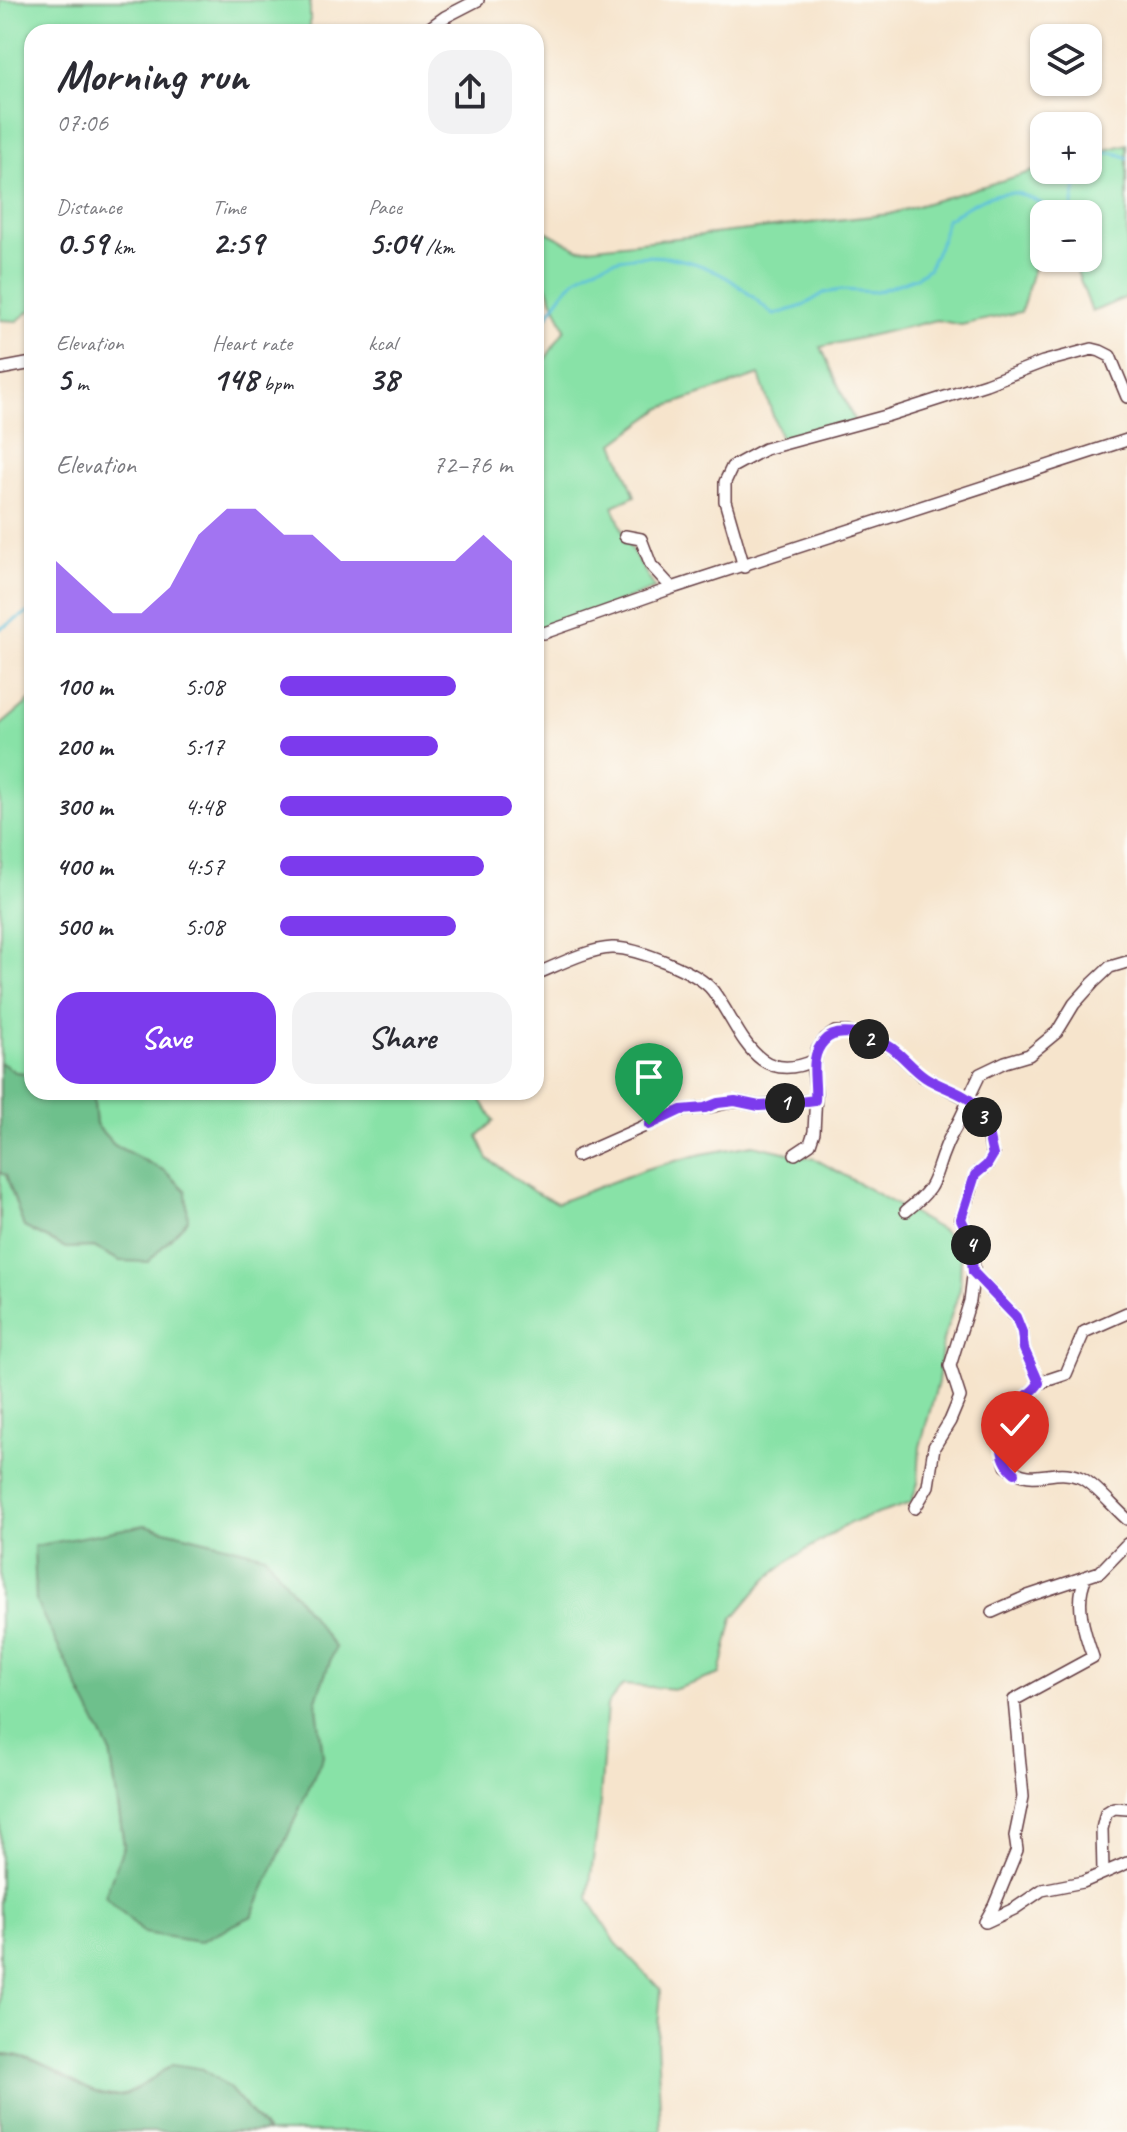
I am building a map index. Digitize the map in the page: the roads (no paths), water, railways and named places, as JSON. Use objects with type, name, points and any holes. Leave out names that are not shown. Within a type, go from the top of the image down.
[{"type":"street","points":[[435,24],[478,0]]},
{"type":"street","points":[[744,567],[725,501],[725,482],[732,467],[765,449],[886,416],[1043,362],[1092,349],[1110,356],[1127,397]]},
{"type":"street","points":[[0,369],[24,364]]},
{"type":"street","points":[[544,633],[847,530],[1127,440]]},
{"type":"street","points":[[625,536],[641,539],[651,565],[672,588]]},
{"type":"street","points":[[544,970],[564,961],[612,948],[673,964],[699,976],[713,991],[725,1013],[760,1059],[773,1067],[787,1069],[815,1060]]},
{"type":"street","points":[[906,1211],[925,1196],[936,1180],[946,1144],[959,1125],[980,1074],[1029,1055],[1057,1032],[1074,1004],[1093,983],[1110,967],[1127,962]]},
{"type":"street","points":[[795,1154],[810,1144],[814,1132],[813,1070],[817,1050],[835,1032],[848,1032],[891,1047],[922,1076],[968,1099],[979,1109],[993,1155],[975,1175],[961,1219],[970,1238],[973,1272],[970,1301],[950,1366],[960,1397],[934,1447],[928,1486],[915,1508]]},
{"type":"street","points":[[577,1156],[681,1110],[735,1101],[759,1106],[815,1100]]},
{"type":"street","points":[[973,1272],[1016,1317],[1024,1349],[1039,1383]]},
{"type":"street","points":[[1127,1313],[1084,1332],[1066,1374],[1039,1383],[1035,1390],[1016,1404],[1006,1419],[1002,1435],[1006,1466],[1015,1473],[1034,1478],[1067,1474],[1081,1477],[1127,1519]]},
{"type":"street","points":[[992,1612],[1100,1572],[1127,1544]]},
{"type":"street","points":[[1086,1577],[1078,1592],[1084,1633],[1093,1657],[1014,1700],[1023,1797],[1015,1836],[1017,1850],[985,1922],[1014,1909],[1042,1890],[1083,1882],[1127,1863]]},
{"type":"street","points":[[1103,1872],[1102,1829],[1106,1813],[1114,1808],[1127,1809]]},
{"type":"waterway","points":[[1102,154],[1117,154],[1127,158]]},
{"type":"waterway","points":[[1074,200],[1076,184]]},
{"type":"waterway","points":[[544,320],[569,286],[585,273],[602,264],[642,256],[683,260],[720,274],[774,315],[803,306],[824,293],[841,290],[876,292],[917,277],[929,268],[942,239],[946,220],[970,205],[1007,193],[1035,200]]},
{"type":"waterway","points":[[0,629],[24,615]]}]
